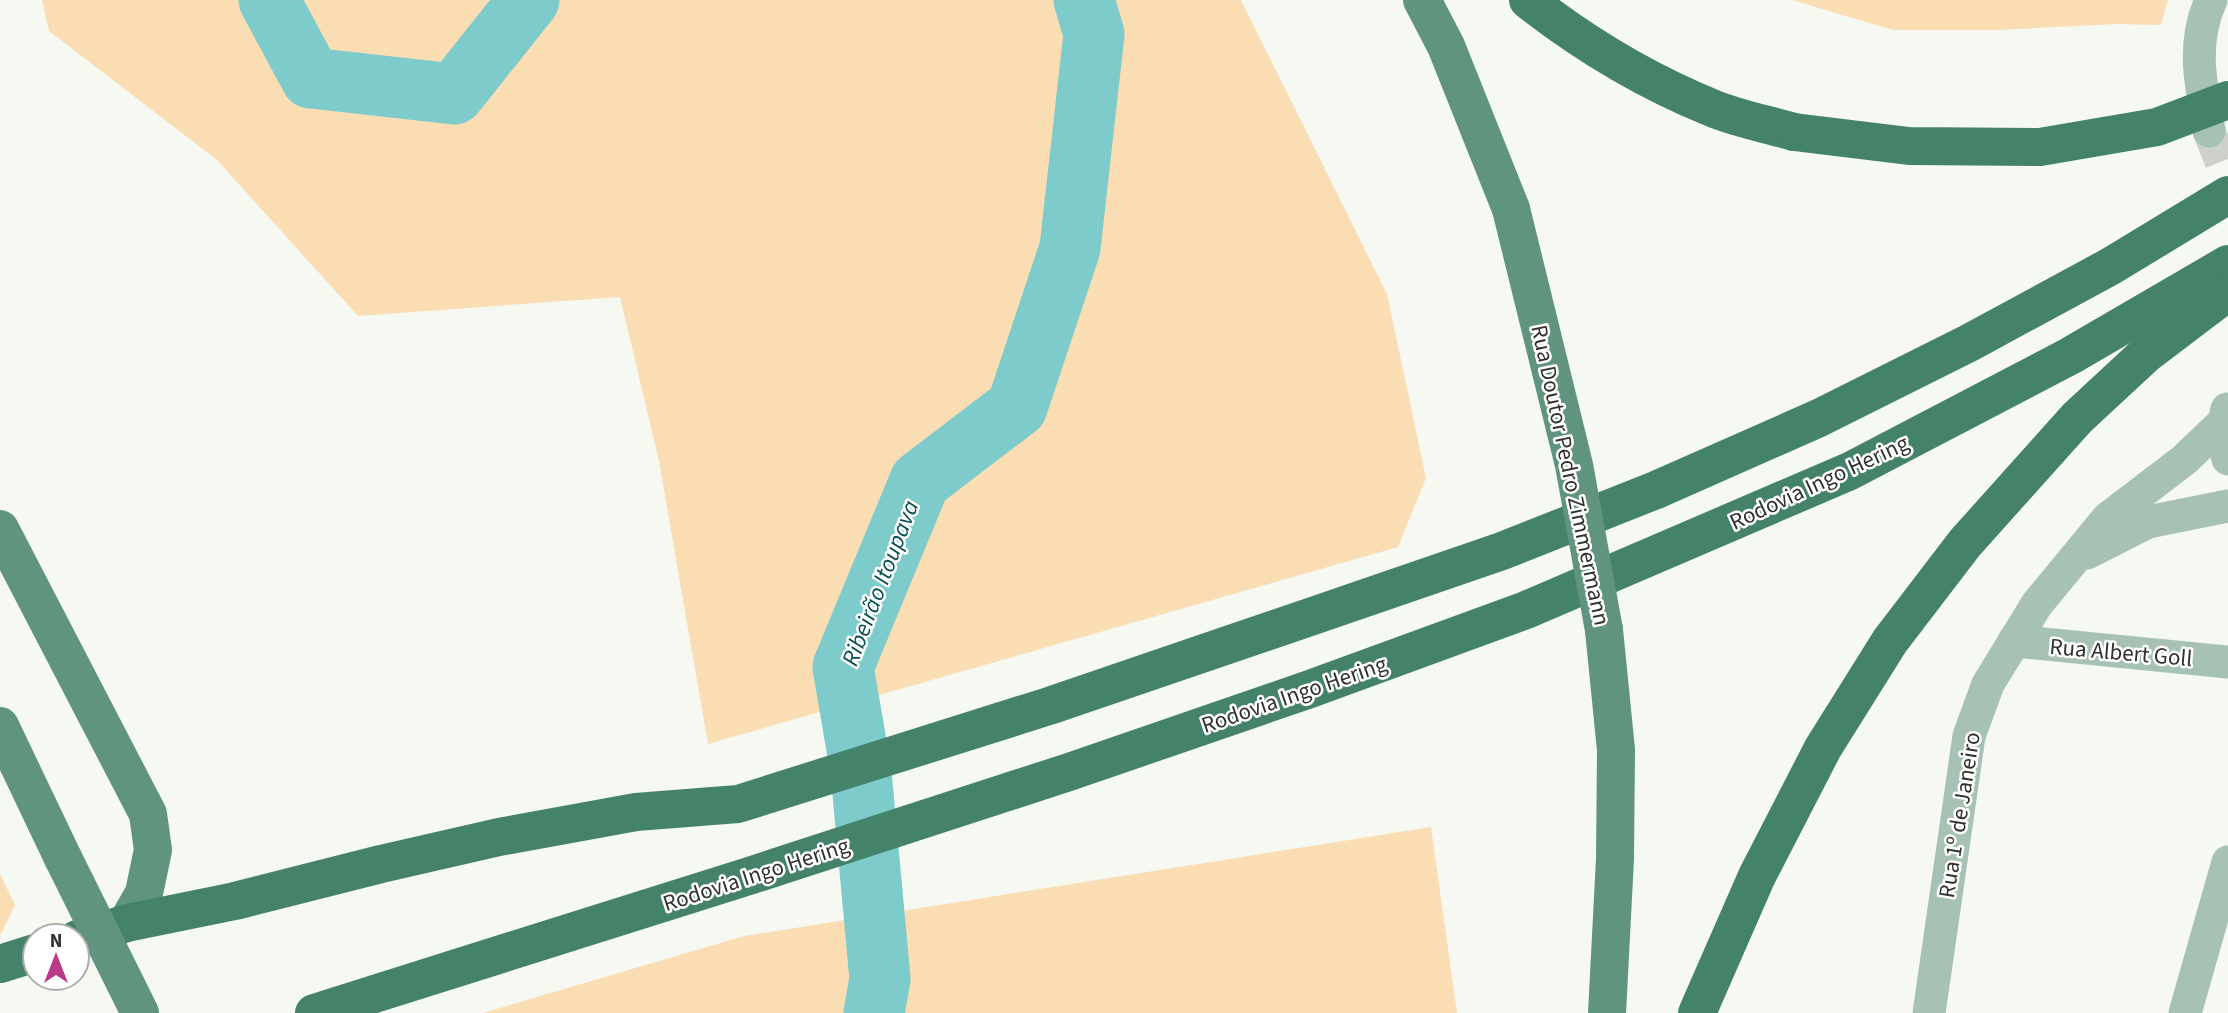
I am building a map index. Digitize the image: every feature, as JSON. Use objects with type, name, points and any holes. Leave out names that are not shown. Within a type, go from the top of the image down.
[{"type":"highway","points":[[1528,0],[1562,27],[1635,72],[1714,109],[1794,132],[1909,146],[2039,147],[2218,115]]},
{"type":"highway","points":[[91,935],[127,923],[235,901],[381,864],[499,838],[636,812],[737,804],[1049,706],[1502,551],[1656,490],[1819,418],[1969,343],[2111,266],[2228,195]]},
{"type":"highway","name":"Rodovia Ingo Hering","points":[[314,1013],[1069,772],[1310,689],[1526,610],[1850,471],[2070,356],[2228,264]]},
{"type":"highway","points":[[1697,1013],[1757,876],[1822,748],[1890,641],[1965,543],[2077,418],[2147,354],[2228,292]]},
{"type":"highway","points":[[0,964],[21,957]]},
{"type":"main road","name":"Rua Doutor Pedro Zimmermann","points":[[1422,0],[1446,46],[1511,209],[1574,465],[1605,631],[1616,750],[1615,859],[1607,1013]]},
{"type":"main road","points":[[0,529],[148,814],[153,850],[144,892],[127,923]]},
{"type":"main road","points":[[0,726],[140,1013]]},
{"type":"street","points":[[2211,0],[2202,19],[2198,58],[2218,115]]},
{"type":"street","points":[[2226,414],[2225,450],[2228,459]]},
{"type":"street","name":"Rua 1º de Janeiro","points":[[1929,1013],[1969,736],[1988,684],[2037,604],[2108,517],[2184,460],[2226,414]]},
{"type":"street","name":"Rua 1º de Janeiro","points":[[2072,561],[2148,522],[2228,506]]},
{"type":"street","name":"Rua Albert Goll","points":[[2014,641],[2228,662]]},
{"type":"street","points":[[2185,1013],[2228,862]]},
{"type":"shaded area","points":[[42,0],[1241,0],[1387,294],[1426,478],[1398,547],[708,744],[659,461],[620,297],[358,316],[217,160],[49,31]]},
{"type":"shaded area","points":[[1792,0],[2168,0],[2161,25],[1893,30]]},
{"type":"shaded area","points":[[1431,827],[1457,1013],[483,1013],[744,936]]},
{"type":"shaded area","points":[[0,874],[15,905],[0,936]]},
{"type":"waterway","name":"Ribeirão Itoupava","points":[[269,0],[311,78],[454,94],[529,0]]},
{"type":"waterway","name":"Ribeirão Itoupava","points":[[874,1013],[880,979],[861,772],[843,667],[920,481],[1017,407],[1070,248],[1094,34],[1084,0]]},
{"type":"tunnel","points":[[2209,131],[2228,179]]}]
